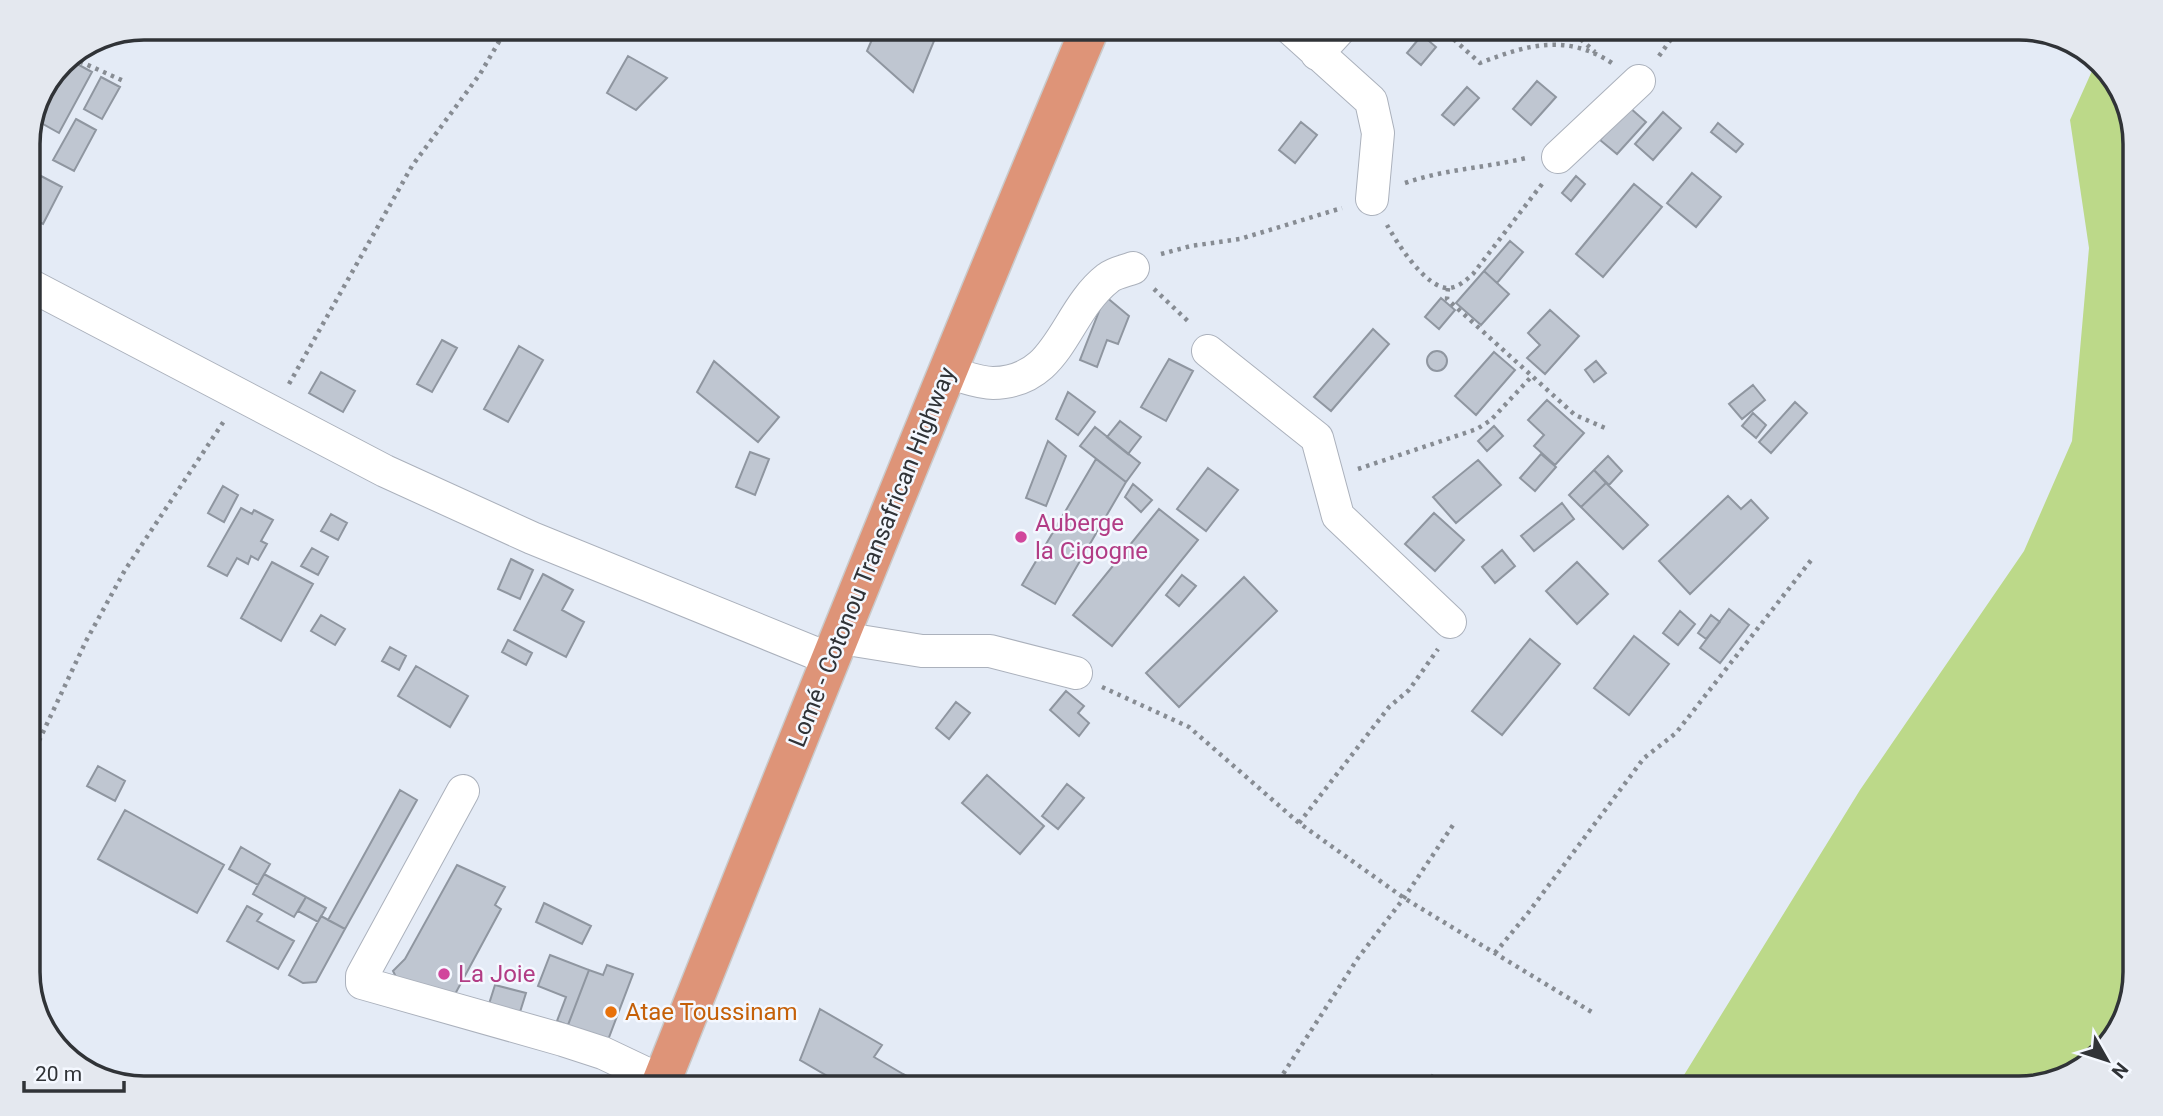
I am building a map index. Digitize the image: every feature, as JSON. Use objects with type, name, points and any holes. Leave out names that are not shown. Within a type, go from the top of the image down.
[{"type":"highway","name":"Lomé - Cotonou Transafrican Highway","points":[[665,1076],[945,372],[1085,40]]},
{"type":"street","points":[[1302,40],[1371,101],[1378,133],[1373,199]]},
{"type":"street","points":[[1317,54],[1330,40]]},
{"type":"street","points":[[1558,158],[1639,81]]},
{"type":"street","points":[[945,372],[990,383],[1024,379],[1061,344],[1082,305],[1109,277],[1133,268]]},
{"type":"street","points":[[40,290],[385,471],[533,538],[836,649],[990,651],[1076,673]]},
{"type":"street","points":[[1208,351],[1317,438],[1338,516],[1450,622]]},
{"type":"street","points":[[463,791],[387,928],[362,976],[362,983],[573,1043],[603,1053],[645,1076]]},
{"type":"path","points":[[273,412],[412,166],[480,74],[500,40]]},
{"type":"path","points":[[1454,40],[1480,63],[1526,46],[1550,43],[1595,52]]},
{"type":"path","points":[[1582,40],[1639,81]]},
{"type":"path","points":[[81,62],[126,82]]},
{"type":"path","points":[[1208,351],[1193,327],[1133,268],[1151,257],[1191,246],[1240,239],[1373,199],[1407,182],[1452,169],[1488,167],[1544,153],[1558,158],[1473,274],[1461,284],[1448,288],[1435,284],[1399,247],[1373,199]]},
{"type":"path","points":[[1448,288],[1447,299],[1575,415],[1605,428]]},
{"type":"path","points":[[1328,479],[1477,429],[1490,420],[1532,376]]},
{"type":"path","points":[[40,738],[80,652],[125,570],[240,393]]},
{"type":"path","points":[[1495,953],[1644,758],[1676,733],[1812,559]]},
{"type":"path","points":[[1300,823],[1388,707],[1409,691],[1450,632],[1450,622]]},
{"type":"path","points":[[1076,673],[1140,706],[1189,727],[1300,823],[1404,898],[1594,1014]]},
{"type":"path","points":[[1282,1076],[1358,958],[1404,898],[1455,822]]},
{"type":"green space","points":[[2092,71],[2112,98],[2123,137],[2123,972],[2119,999],[2112,1018],[2108,1025],[2072,1025],[2072,1061],[2033,1075],[1683,1076],[1860,790],[2024,551],[2072,441],[2089,248],[2070,120]]},
{"type":"building","points":[[872,40],[934,41],[913,92],[867,51]]},
{"type":"building","points":[[1418,40],[1428,40],[1436,47],[1421,65],[1407,53]]},
{"type":"building","points":[[628,56],[667,78],[636,110],[607,93]]},
{"type":"building","points":[[78,65],[92,72],[59,133],[42,123],[48,104],[58,86]]},
{"type":"building","points":[[101,77],[120,87],[102,119],[84,109]]},
{"type":"building","points":[[1537,81],[1556,97],[1531,125],[1513,109]]},
{"type":"building","points":[[1467,87],[1479,98],[1454,125],[1442,115]]},
{"type":"building","points":[[1629,107],[1646,122],[1617,154],[1600,140]]},
{"type":"building","points":[[1663,112],[1681,128],[1653,160],[1635,144]]},
{"type":"building","points":[[76,119],[96,130],[74,171],[53,160]]},
{"type":"building","points":[[1301,122],[1317,135],[1295,163],[1279,150]]},
{"type":"building","points":[[1718,123],[1743,144],[1736,152],[1711,132]]},
{"type":"building","points":[[1692,173],[1721,197],[1696,227],[1667,203]]},
{"type":"building","points":[[41,176],[62,187],[43,224],[40,223]]},
{"type":"building","points":[[1576,176],[1585,184],[1571,201],[1562,193]]},
{"type":"building","points":[[1634,184],[1662,207],[1603,277],[1576,254]]},
{"type":"building","points":[[1510,241],[1523,252],[1497,283],[1484,271]]},
{"type":"building","points":[[1484,271],[1509,294],[1481,325],[1456,303]]},
{"type":"building","points":[[1105,296],[1129,316],[1118,344],[1107,340],[1097,367],[1080,360]]},
{"type":"building","points":[[1441,298],[1455,310],[1439,329],[1425,317]]},
{"type":"building","points":[[1550,310],[1579,336],[1545,374],[1527,358],[1540,345],[1528,333]]},
{"type":"building","points":[[1373,329],[1389,344],[1331,411],[1314,397]]},
{"type":"building","points":[[442,340],[457,348],[432,392],[417,384]]},
{"type":"building","points":[[519,346],[543,360],[508,422],[484,409]]},
{"type":"building","points":[[1437,351],[1444,354],[1447,361],[1444,368],[1437,371],[1430,368],[1427,361],[1430,354]]},
{"type":"building","points":[[1494,352],[1515,370],[1476,415],[1455,396]]},
{"type":"building","points":[[1169,359],[1193,371],[1166,421],[1141,407]]},
{"type":"building","points":[[714,361],[779,417],[758,442],[697,392]]},
{"type":"building","points":[[1596,361],[1606,373],[1594,382],[1585,370]]},
{"type":"building","points":[[321,372],[355,391],[343,412],[309,393]]},
{"type":"building","points":[[1753,385],[1765,400],[1742,419],[1729,404]]},
{"type":"building","points":[[1068,392],[1095,412],[1078,435],[1056,419]]},
{"type":"building","points":[[1547,400],[1584,433],[1555,465],[1534,446],[1544,435],[1528,420]]},
{"type":"building","points":[[1795,402],[1807,413],[1771,453],[1759,442]]},
{"type":"building","points":[[1753,413],[1766,425],[1756,438],[1742,426]]},
{"type":"building","points":[[1120,421],[1141,437],[1128,454],[1107,437]]},
{"type":"building","points":[[1494,426],[1503,436],[1487,451],[1478,441]]},
{"type":"building","points":[[1095,427],[1140,463],[1126,482],[1080,446]]},
{"type":"building","points":[[1048,441],[1066,456],[1046,506],[1026,498]]},
{"type":"building","points":[[750,452],[769,459],[755,495],[736,487]]},
{"type":"building","points":[[1541,454],[1556,467],[1535,491],[1520,478]]},
{"type":"building","points":[[1608,456],[1622,471],[1609,485],[1594,470]]},
{"type":"building","points":[[1096,459],[1126,482],[1055,604],[1022,585]]},
{"type":"building","points":[[1478,460],[1501,485],[1456,523],[1433,497]]},
{"type":"building","points":[[1208,468],[1238,490],[1206,531],[1177,509]]},
{"type":"building","points":[[1594,470],[1606,483],[1581,507],[1569,495]]},
{"type":"building","points":[[1606,483],[1648,525],[1623,549],[1581,507]]},
{"type":"building","points":[[1133,484],[1152,500],[1141,512],[1125,497]]},
{"type":"building","points":[[223,486],[238,495],[224,522],[208,513]]},
{"type":"building","points":[[1728,496],[1741,509],[1751,500],[1768,518],[1690,594],[1659,561]]},
{"type":"building","points":[[1562,503],[1574,519],[1534,551],[1521,536]]},
{"type":"building","points":[[241,508],[252,514],[254,510],[273,520],[261,541],[267,544],[258,560],[251,556],[248,564],[237,558],[227,576],[208,566]]},
{"type":"building","points":[[1159,509],[1198,540],[1112,646],[1073,615]]},
{"type":"building","points":[[1434,513],[1464,540],[1435,571],[1405,544]]},
{"type":"building","points":[[331,514],[347,523],[338,540],[321,531]]},
{"type":"building","points":[[312,548],[328,557],[318,575],[301,566]]},
{"type":"building","points":[[1502,550],[1515,566],[1495,583],[1482,567]]},
{"type":"building","points":[[511,559],[533,570],[520,599],[498,589]]},
{"type":"building","points":[[272,562],[313,584],[281,641],[241,618]]},
{"type":"building","points":[[1577,562],[1608,594],[1577,624],[1546,591]]},
{"type":"building","points":[[543,574],[573,590],[562,610],[584,622],[566,657],[514,630]]},
{"type":"building","points":[[1182,575],[1196,586],[1179,606],[1166,595]]},
{"type":"building","points":[[1244,577],[1277,611],[1179,707],[1146,673]]},
{"type":"building","points":[[1729,609],[1749,625],[1720,663],[1700,648]]},
{"type":"building","points":[[1680,611],[1695,624],[1678,645],[1663,633]]},
{"type":"building","points":[[321,615],[345,629],[335,645],[311,631]]},
{"type":"building","points":[[1711,615],[1720,622],[1706,639],[1698,633]]},
{"type":"building","points":[[1634,636],[1669,664],[1629,715],[1594,688]]},
{"type":"building","points":[[1530,639],[1560,664],[1502,735],[1472,711]]},
{"type":"building","points":[[508,640],[532,653],[526,665],[502,652]]},
{"type":"building","points":[[390,647],[406,656],[399,670],[382,661]]},
{"type":"building","points":[[416,666],[468,696],[450,727],[398,696]]},
{"type":"building","points":[[1066,691],[1084,706],[1078,713],[1089,723],[1079,736],[1050,710]]},
{"type":"building","points":[[956,702],[970,713],[949,739],[936,728]]},
{"type":"building","points":[[98,766],[125,781],[115,801],[87,786]]},
{"type":"building","points":[[987,775],[1044,826],[1020,854],[962,803]]},
{"type":"building","points":[[1067,784],[1084,798],[1058,829],[1042,816]]},
{"type":"building","points":[[400,790],[417,800],[345,929],[328,920]]},
{"type":"building","points":[[125,810],[224,865],[197,913],[98,859]]},
{"type":"building","points":[[241,847],[270,864],[258,885],[229,869]]},
{"type":"building","points":[[457,865],[505,887],[495,905],[501,909],[454,996],[396,977],[393,971],[405,959]]},
{"type":"building","points":[[264,874],[306,897],[294,917],[253,894]]},
{"type":"building","points":[[306,897],[326,908],[318,922],[298,911]]},
{"type":"building","points":[[544,903],[591,926],[582,944],[536,922]]},
{"type":"building","points":[[247,906],[262,914],[257,921],[294,941],[278,969],[227,941]]},
{"type":"building","points":[[321,916],[345,929],[316,982],[303,983],[289,975]]},
{"type":"building","points":[[550,955],[589,970],[568,1025],[557,1021],[566,997],[538,986]]},
{"type":"building","points":[[607,965],[633,974],[608,1040],[568,1025],[589,970],[603,975]]},
{"type":"building","points":[[495,985],[526,993],[520,1012],[489,1004]]},
{"type":"building","points":[[820,1009],[882,1045],[874,1057],[903,1074],[827,1076],[800,1060]]},
{"type":"place","name":"Auberge la Cigogne","points":[[1021,537]]},
{"type":"place","name":"La Joie","points":[[444,974]]},
{"type":"place","name":"Atae Toussinam","points":[[611,1012]]}]
